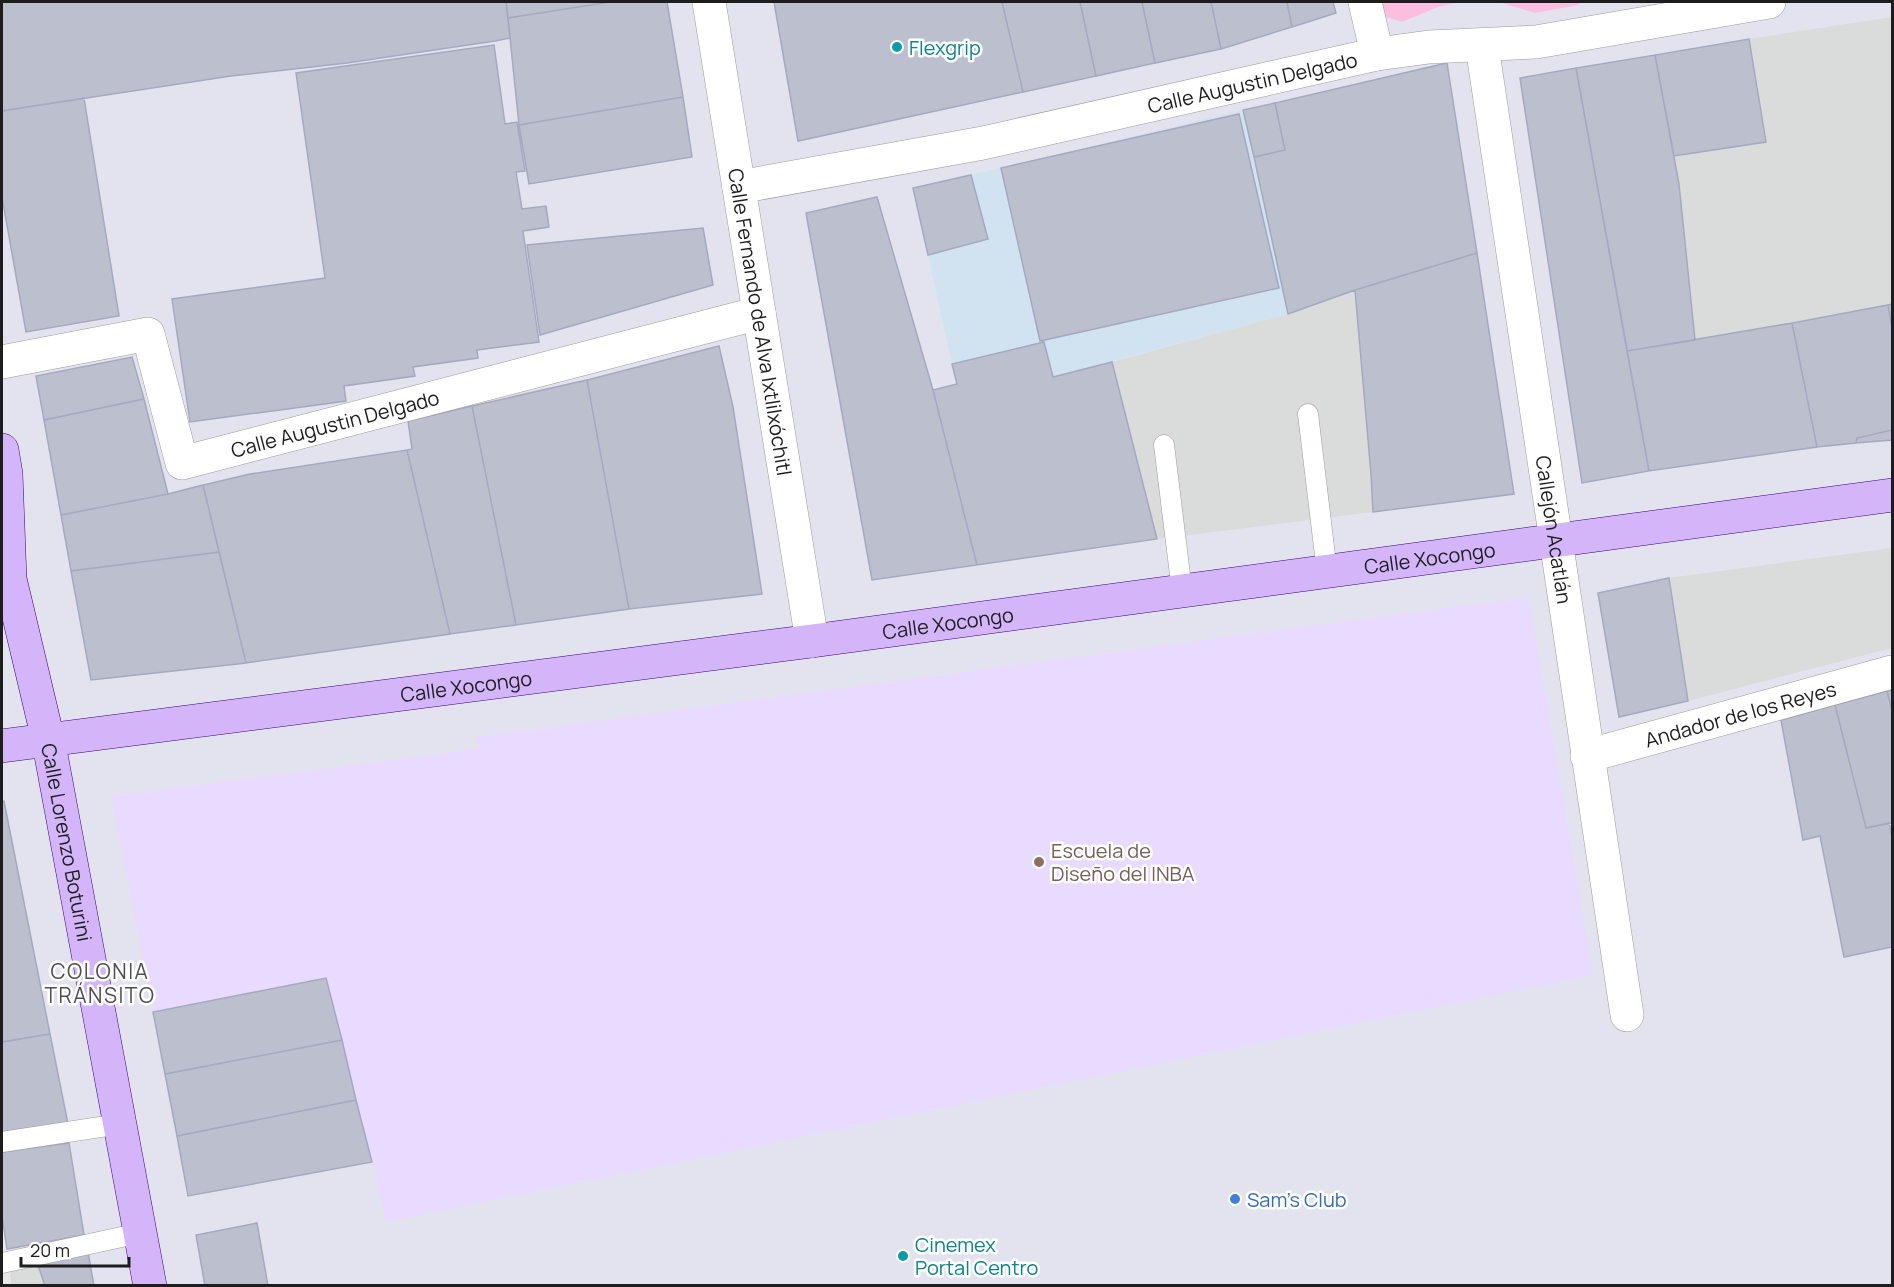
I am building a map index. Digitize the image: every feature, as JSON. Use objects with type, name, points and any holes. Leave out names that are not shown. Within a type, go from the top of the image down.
[{"type":"street","name":"Calle Fernando de Alva Ixtlilxóchitl","points":[[709,2],[812,641]]},
{"type":"street","points":[[1365,2],[1377,54]]},
{"type":"street","name":"Calle Augustin Delgado","points":[[739,187],[983,143],[1377,54],[1430,47],[1536,42],[1769,2]]},
{"type":"street","name":"Callejón Acatlán","points":[[1482,46],[1627,1015]]},
{"type":"street","name":"Calle Augustin Delgado","points":[[2,362],[148,334],[182,463],[759,313]]},
{"type":"street","name":"Calle Lorenzo Boturini","points":[[2,450],[6,474],[6,571],[48,740],[150,1286]]},
{"type":"street","name":"Calle Xocongo","points":[[2,746],[812,641],[1893,495]]},
{"type":"street","name":"Andador de los Reyes","points":[[1587,756],[1893,672]]},
{"type":"lane","points":[[1308,414],[1327,572]]},
{"type":"lane","points":[[1164,445],[1182,591]]},
{"type":"lane","points":[[2,1142],[120,1124]]},
{"type":"lane","points":[[2,1263],[140,1233]]},
{"type":"shaded area","points":[[1374,2],[1460,2],[1438,7],[1402,22],[1377,14]]},
{"type":"shaded area","points":[[1499,2],[1579,2],[1579,5],[1535,13]]},
{"type":"shaded area","points":[[1892,17],[1892,304],[1695,340],[1674,156],[1766,142],[1749,39]]},
{"type":"shaded area","points":[[1243,110],[1288,314],[1053,377],[1044,342],[952,364],[928,255],[988,239],[971,175]]},
{"type":"shaded area","points":[[1355,290],[1373,512],[1157,539],[1112,362],[1288,314]]},
{"type":"shaded area","points":[[1892,548],[1892,648],[1688,701],[1669,578]]},
{"type":"shaded area","name":"Escuela de Diseño del INBA","points":[[1522,598],[1530,604],[1593,975],[386,1222],[326,978],[153,1012],[111,796],[479,749],[476,737]]},
{"type":"shaded area","points":[[2,1216],[10,1272],[11,1285],[2,1285]]},
{"type":"shaded area","points":[[38,1265],[45,1285],[11,1285],[10,1272]]},
{"type":"building","points":[[2,2],[506,2],[510,38],[347,63],[231,76],[2,111]]},
{"type":"building","points":[[506,2],[610,2],[508,18]]},
{"type":"building","points":[[610,2],[667,2],[683,97],[519,125],[508,18]]},
{"type":"building","name":"Flexgrip","points":[[774,2],[1002,2],[1023,92],[798,141]]},
{"type":"building","points":[[1002,2],[1080,2],[1096,76],[1023,92]]},
{"type":"building","points":[[1080,2],[1142,2],[1155,63],[1096,76]]},
{"type":"building","points":[[1142,2],[1211,2],[1221,49],[1155,63]]},
{"type":"building","points":[[1211,2],[1287,2],[1292,27],[1221,49]]},
{"type":"building","points":[[1287,2],[1333,2],[1336,13],[1292,27]]},
{"type":"building","points":[[1749,39],[1766,142],[1674,156],[1655,55]]},
{"type":"building","points":[[494,45],[505,124],[517,122],[525,171],[516,172],[522,209],[546,206],[549,227],[523,231],[539,342],[477,350],[478,358],[413,367],[415,376],[344,386],[346,401],[190,422],[172,299],[325,278],[296,73]]},
{"type":"building","points":[[1655,55],[1679,184],[1695,340],[1627,351],[1576,68]]},
{"type":"building","points":[[1447,63],[1477,253],[1355,290],[1288,314],[1254,157],[1285,150],[1275,103]]},
{"type":"building","points":[[1576,68],[1649,471],[1582,483],[1520,78]]},
{"type":"building","points":[[683,97],[692,157],[529,184],[519,125]]},
{"type":"building","points":[[84,98],[119,316],[26,332],[2,197],[2,111]]},
{"type":"building","points":[[1275,103],[1285,150],[1254,157],[1243,110]]},
{"type":"building","points":[[1239,114],[1279,288],[1040,341],[1001,168]]},
{"type":"building","points":[[971,175],[988,239],[928,255],[913,188]]},
{"type":"building","points":[[877,197],[933,390],[977,565],[872,580],[806,213]]},
{"type":"building","points":[[703,228],[713,285],[540,335],[527,245]]},
{"type":"building","points":[[1477,253],[1514,494],[1373,512],[1355,290]]},
{"type":"building","points":[[1892,304],[1892,329],[1888,305]]},
{"type":"building","points":[[1888,305],[1892,329],[1892,430],[1857,438],[1856,443],[1817,447],[1792,323]]},
{"type":"building","points":[[1792,323],[1817,447],[1649,471],[1627,351]]},
{"type":"building","points":[[1044,342],[1053,377],[1112,362],[1157,539],[977,565],[933,390],[957,384],[952,364]]},
{"type":"building","points":[[719,346],[733,407],[762,594],[629,609],[587,380]]},
{"type":"building","points":[[132,357],[144,399],[44,420],[36,376]]},
{"type":"building","points":[[587,380],[629,609],[516,625],[472,406]]},
{"type":"building","points":[[144,399],[168,494],[61,515],[44,420]]},
{"type":"building","points":[[472,406],[516,625],[450,634],[407,450],[412,449],[408,421]]},
{"type":"building","points":[[1892,430],[1892,440],[1856,443],[1857,438]]},
{"type":"building","points":[[407,450],[450,634],[246,663],[203,485],[250,474]]},
{"type":"building","points":[[203,485],[219,552],[71,571],[61,515]]},
{"type":"building","points":[[219,552],[246,663],[91,680],[71,571]]},
{"type":"building","points":[[1669,578],[1688,701],[1619,717],[1598,593]]},
{"type":"building","points":[[1892,690],[1892,711],[1887,691]]},
{"type":"building","points":[[1887,691],[1892,711],[1892,823],[1866,828],[1835,705]]},
{"type":"building","points":[[1835,705],[1866,828],[1889,823],[1892,836],[1892,947],[1844,957],[1820,836],[1803,840],[1781,720]]},
{"type":"building","points":[[4,801],[50,1034],[2,1042],[2,802]]},
{"type":"building","points":[[326,978],[342,1040],[165,1074],[153,1012]]},
{"type":"building","points":[[50,1034],[68,1124],[2,1135],[2,1042]]},
{"type":"building","points":[[342,1040],[356,1100],[177,1136],[165,1074]]},
{"type":"building","points":[[356,1100],[372,1162],[188,1196],[177,1136]]},
{"type":"building","points":[[69,1143],[84,1235],[7,1249],[2,1216],[2,1152]]},
{"type":"building","points":[[257,1223],[268,1286],[205,1286],[196,1235]]},
{"type":"building","points":[[88,1252],[94,1286],[45,1286],[38,1265]]},
{"type":"place","name":"Flexgrip","points":[[897,47]]},
{"type":"place","name":"Escuela de Diseño del INBA","points":[[1039,862]]},
{"type":"place","name":"Sam's Club","points":[[1235,1199]]},
{"type":"place","name":"Cinemex Portal Centro","points":[[903,1256]]},
{"type":"district","name":"COLONIA TRÁNSITO","points":[[100,983]]}]
